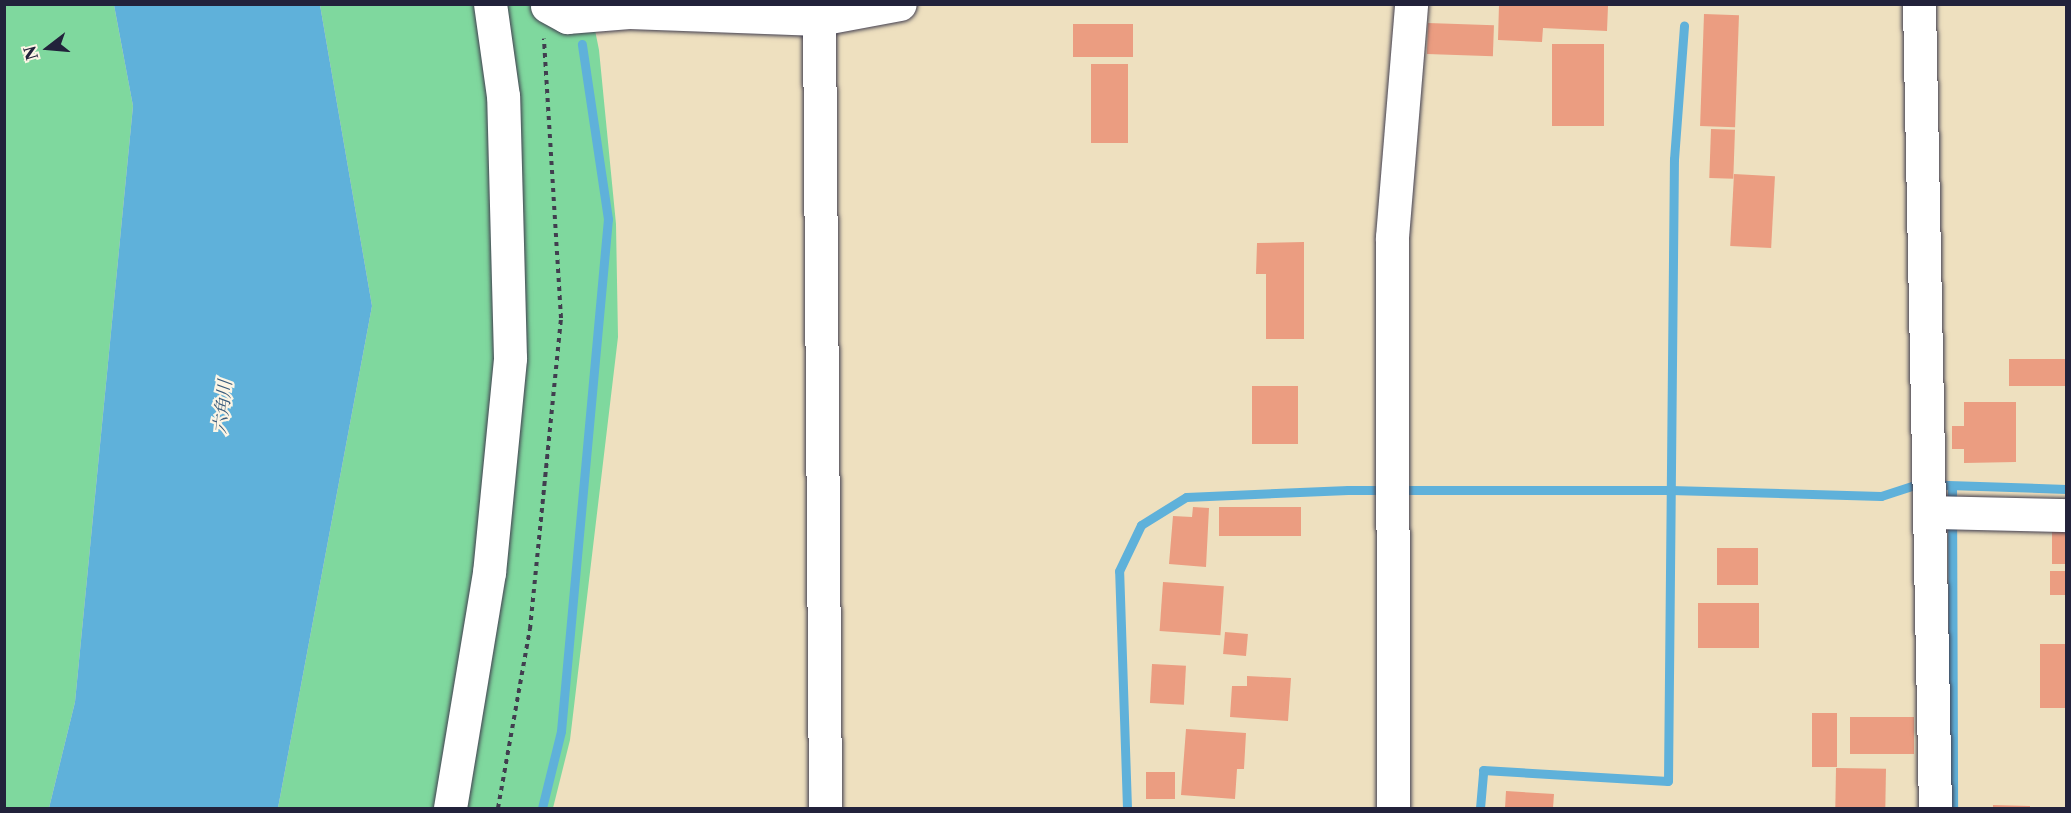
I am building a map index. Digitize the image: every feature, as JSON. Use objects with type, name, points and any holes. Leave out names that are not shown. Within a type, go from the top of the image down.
[{"type":"street","points":[[450,808],[489,573],[510,358],[503,96],[490,4]]},
{"type":"street","points":[[547,6],[567,17],[629,12],[819,19],[900,4]]},
{"type":"street","points":[[1393,808],[1392,237],[1411,4]]},
{"type":"street","points":[[1918,4],[1939,501],[1935,808]]},
{"type":"street","points":[[819,19],[825,808]]},
{"type":"street","points":[[1939,501],[2067,515]]},
{"type":"path","points":[[498,808],[530,628],[561,318],[543,33],[547,6]]},
{"type":"green space","points":[[5,5],[114,5],[133,106],[75,702],[49,808],[5,808]]},
{"type":"green space","points":[[320,5],[590,5],[599,50],[616,224],[618,337],[570,740],[553,808],[278,808],[372,306]]},
{"type":"water","name":"六角川","points":[[114,5],[320,5],[372,306],[278,808],[49,808],[75,702],[133,106]]},
{"type":"building","points":[[1499,4],[1608,6],[1607,31],[1543,28],[1542,42],[1498,40]]},
{"type":"building","points":[[1704,14],[1739,15],[1735,127],[1700,126]]},
{"type":"building","points":[[1428,23],[1494,25],[1493,56],[1427,54]]},
{"type":"building","points":[[1073,24],[1133,24],[1133,57],[1073,57]]},
{"type":"building","points":[[1552,44],[1604,44],[1604,126],[1552,126]]},
{"type":"building","points":[[1091,64],[1128,64],[1128,143],[1091,143]]},
{"type":"building","points":[[1711,129],[1735,130],[1733,179],[1709,178]]},
{"type":"building","points":[[1734,174],[1775,176],[1771,248],[1730,246]]},
{"type":"building","points":[[1304,242],[1304,339],[1266,339],[1266,274],[1256,274],[1257,243]]},
{"type":"building","points":[[2009,359],[2066,359],[2066,386],[2009,386]]},
{"type":"building","points":[[1252,386],[1298,386],[1298,444],[1252,444]]},
{"type":"building","points":[[1964,402],[2016,402],[2016,462],[1964,463],[1964,449],[1952,449],[1952,426],[1964,426]]},
{"type":"building","points":[[1193,507],[1209,508],[1206,567],[1169,564],[1173,516],[1192,517]]},
{"type":"building","points":[[1219,507],[1301,507],[1301,536],[1219,536]]},
{"type":"building","points":[[2052,530],[2066,530],[2066,564],[2052,564]]},
{"type":"building","points":[[1717,548],[1758,548],[1758,585],[1717,585]]},
{"type":"building","points":[[2050,571],[2066,571],[2066,595],[2050,595]]},
{"type":"building","points":[[1163,582],[1224,586],[1220,635],[1160,631]]},
{"type":"building","points":[[1698,603],[1759,603],[1759,648],[1698,648]]},
{"type":"building","points":[[1225,632],[1248,634],[1246,656],[1223,654]]},
{"type":"building","points":[[2040,644],[2066,644],[2066,708],[2040,708]]},
{"type":"building","points":[[1152,664],[1186,666],[1184,705],[1150,703]]},
{"type":"building","points":[[1247,676],[1291,678],[1288,721],[1230,717],[1232,686],[1247,686]]},
{"type":"building","points":[[1812,713],[1837,713],[1837,767],[1812,767]]},
{"type":"building","points":[[1850,717],[1914,717],[1914,754],[1850,754]]},
{"type":"building","points":[[1186,729],[1246,733],[1244,769],[1237,769],[1235,799],[1181,795]]},
{"type":"building","points":[[1836,768],[1886,769],[1885,808],[1835,808]]},
{"type":"building","points":[[1146,772],[1175,772],[1175,799],[1146,799]]},
{"type":"building","points":[[1506,791],[1554,794],[1553,808],[1505,808]]},
{"type":"building","points":[[1993,805],[2030,806],[2030,808],[1993,808]]},
{"type":"waterway","points":[[1480,808],[1483,770],[1668,781],[1674,159],[1684,25]]},
{"type":"waterway","points":[[542,808],[561,731],[608,219],[582,44]]},
{"type":"waterway","points":[[1127,808],[1119,571],[1141,525],[1186,497],[1348,490],[1670,490],[1881,496],[1917,484],[2066,489]]},
{"type":"waterway","points":[[1952,486],[1953,808]]}]
